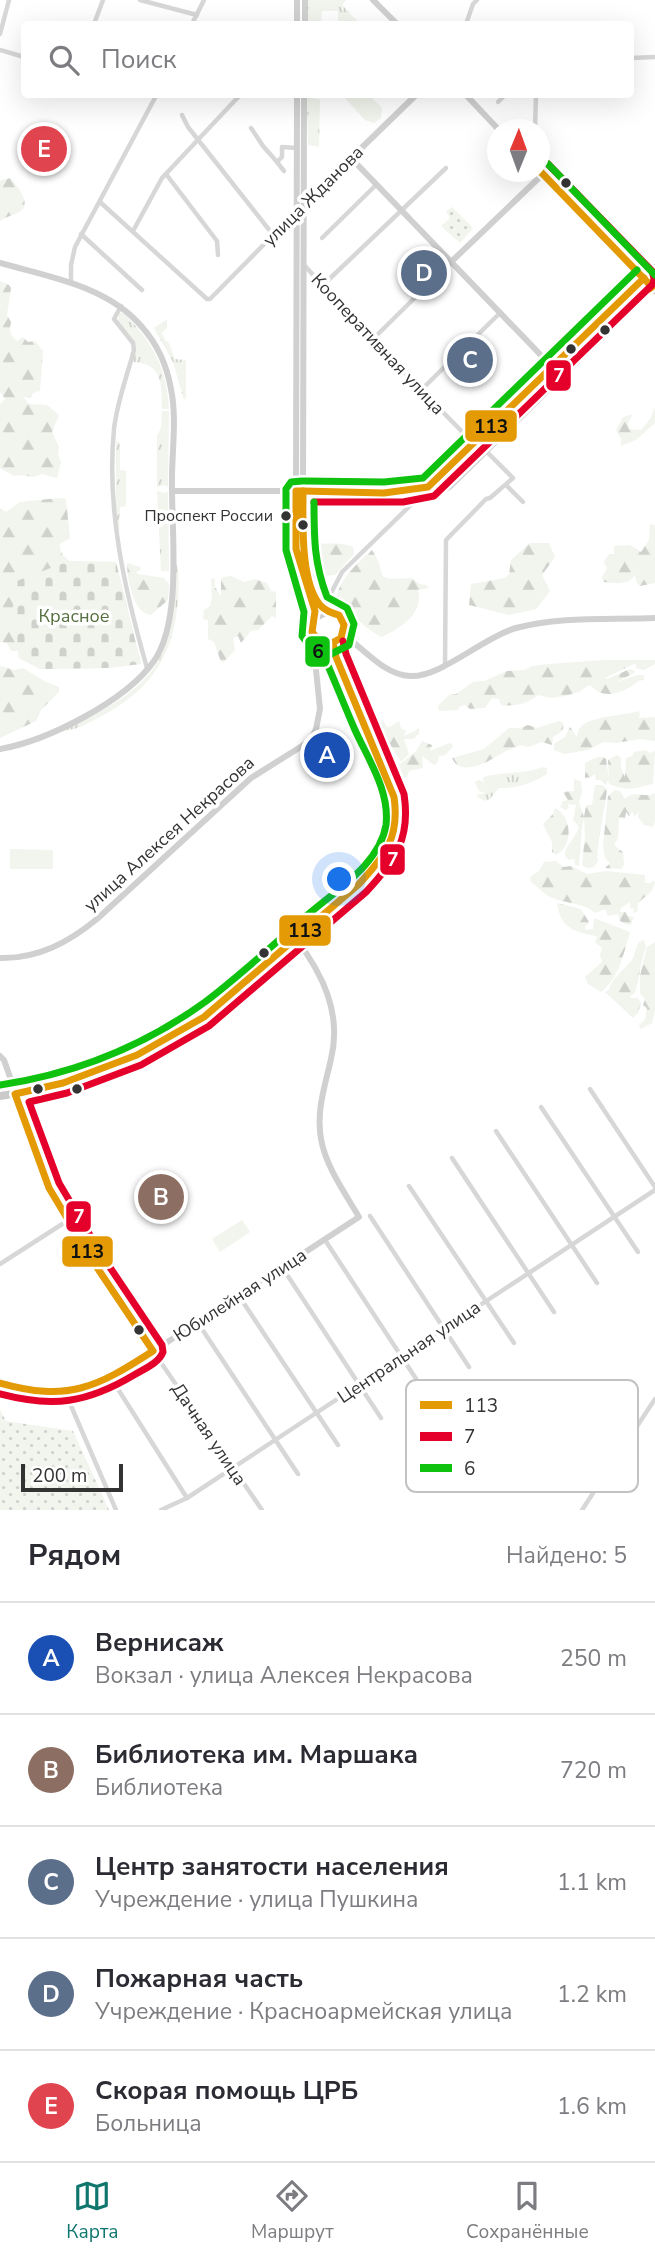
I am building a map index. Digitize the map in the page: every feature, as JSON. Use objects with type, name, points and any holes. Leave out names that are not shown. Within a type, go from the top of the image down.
[{"type":"main road","points":[[320,642],[333,643],[343,634],[344,625],[341,617],[327,611],[318,603],[305,564],[299,491],[423,494],[444,490],[653,288],[644,278],[428,487],[406,492]]},
{"type":"main road","name":"улица Алексея Некрасова","points":[[299,491],[296,549],[314,606],[312,632],[320,642]]},
{"type":"main road","points":[[313,622],[320,613],[327,611]]},
{"type":"main road","points":[[0,1096],[86,1075],[150,1049],[204,1017],[369,875],[381,861],[396,828],[395,796],[336,657],[333,643]]},
{"type":"street","points":[[0,34],[9,0]]},
{"type":"street","points":[[95,21],[103,0]]},
{"type":"street","points":[[141,0],[197,15]]},
{"type":"street","points":[[194,21],[204,0]]},
{"type":"street","points":[[297,0],[297,21]]},
{"type":"street","points":[[305,0],[305,21]]},
{"type":"street","points":[[373,0],[394,21]]},
{"type":"street","points":[[467,21],[477,0]]},
{"type":"street","points":[[0,50],[21,56]]},
{"type":"street","points":[[634,58],[655,57]]},
{"type":"street","points":[[71,284],[75,247],[155,98]]},
{"type":"street","points":[[100,202],[133,231],[166,174],[237,98]]},
{"type":"street","points":[[297,98],[299,491]]},
{"type":"street","points":[[299,491],[304,265],[304,98]]},
{"type":"street","name":"улица Жданова","points":[[133,231],[210,299],[274,236],[304,201],[413,98]]},
{"type":"street","points":[[469,98],[489,119]]},
{"type":"street","points":[[498,103],[502,98]]},
{"type":"street","points":[[535,119],[536,98]]},
{"type":"street","points":[[182,115],[274,236]]},
{"type":"street","points":[[251,128],[284,171]]},
{"type":"street","points":[[277,162],[282,157],[282,147],[297,148]]},
{"type":"street","points":[[351,158],[561,376]]},
{"type":"street","points":[[323,285],[446,168]]},
{"type":"street","points":[[166,174],[217,241],[218,255]]},
{"type":"street","points":[[372,340],[532,182]]},
{"type":"street","points":[[550,182],[644,278],[655,267]]},
{"type":"street","points":[[322,238],[376,185]]},
{"type":"street","points":[[81,234],[142,290]]},
{"type":"street","points":[[0,262],[71,284],[121,306],[150,337],[167,372],[173,407],[171,606],[162,646],[148,669],[124,693],[103,706],[27,742],[0,749]]},
{"type":"street","name":"Кооперативная улица","points":[[304,265],[421,390],[513,478],[506,485]]},
{"type":"street","points":[[121,306],[114,319],[133,343],[134,350],[114,437],[114,517],[129,597],[148,669]]},
{"type":"street","points":[[421,390],[500,313]]},
{"type":"street","points":[[445,665],[446,540],[486,499],[506,485],[523,502]]},
{"type":"street","points":[[172,491],[299,491]]},
{"type":"street","points":[[328,599],[342,572],[423,494]]},
{"type":"street","points":[[343,634],[400,675],[419,676],[445,665],[491,638],[527,625],[655,618]]},
{"type":"street","name":"улица Алексея Некрасова","points":[[0,958],[41,952],[75,936],[103,914],[247,781],[308,743],[316,729],[320,709],[315,660],[320,642]]},
{"type":"street","name":"Юбилейная улица","points":[[0,1383],[34,1392],[65,1392],[91,1387],[111,1378],[200,1326],[239,1296],[284,1270],[359,1217],[324,1154],[321,1138],[320,1104],[334,1043],[333,1009],[318,973],[296,939]]},
{"type":"street","points":[[0,1056],[4,1060],[48,1188],[155,1354]]},
{"type":"street","points":[[590,1089],[655,1188]]},
{"type":"street","points":[[541,1107],[638,1252]]},
{"type":"street","points":[[496,1131],[597,1283]]},
{"type":"street","points":[[452,1158],[554,1312]]},
{"type":"street","points":[[409,1186],[514,1343]]},
{"type":"street","name":"Центральная улица","points":[[161,1510],[187,1498],[655,1188]]},
{"type":"street","points":[[370,1216],[469,1367]]},
{"type":"street","points":[[0,1264],[67,1221]]},
{"type":"street","points":[[325,1240],[417,1380]]},
{"type":"street","points":[[284,1270],[381,1418]]},
{"type":"street","points":[[239,1296],[338,1445]]},
{"type":"street","points":[[200,1326],[298,1474]]},
{"type":"street","name":"Дачная улица","points":[[155,1354],[262,1510]]},
{"type":"street","points":[[111,1378],[187,1498]]},
{"type":"street","points":[[65,1392],[116,1510]]},
{"type":"street","points":[[638,1425],[655,1399]]},
{"type":"street","points":[[583,1510],[595,1492]]},
{"type":"green space","points":[[308,0],[346,0],[342,5],[357,21],[338,21],[338,11],[322,11],[321,21],[308,21]]},
{"type":"green space","points":[[345,98],[372,98],[382,108],[381,118],[374,123],[365,120]]},
{"type":"green space","points":[[307,99],[320,100],[319,147],[308,145]]},
{"type":"green space","points":[[10,178],[22,193],[24,207],[20,212],[0,221],[0,181]]},
{"type":"green space","points":[[452,207],[473,228],[460,243],[441,226],[450,218],[446,211]]},
{"type":"green space","points":[[0,281],[11,288],[7,315],[11,322],[11,335],[17,341],[23,337],[28,342],[35,341],[43,351],[40,391],[33,393],[31,398],[23,397],[29,404],[47,405],[59,415],[52,432],[59,447],[61,462],[57,478],[42,474],[33,477],[14,476],[0,468],[0,404],[5,399],[0,392]]},
{"type":"green space","points":[[119,313],[123,313],[133,323],[156,356],[165,381],[169,409],[162,409],[159,376],[150,367],[132,362],[136,347],[118,321]]},
{"type":"green space","points":[[167,319],[167,328],[162,333],[166,342],[168,341],[175,359],[186,360],[184,400],[173,362],[154,328]]},
{"type":"green space","points":[[655,407],[655,423],[636,440],[621,446],[616,430],[623,417],[633,414],[628,423],[629,429],[641,430]]},
{"type":"green space","points":[[162,411],[169,411],[168,487],[157,487],[157,436],[161,428]]},
{"type":"green space","points":[[116,441],[120,443],[120,470],[126,471],[126,506],[120,507],[119,536],[116,516]]},
{"type":"green space","points":[[157,491],[168,491],[169,571],[161,571]]},
{"type":"green space","name":"Красное","points":[[66,499],[70,538],[60,544],[63,556],[70,561],[116,562],[141,664],[107,668],[40,669],[19,658],[18,651],[11,651],[7,643],[0,642],[0,508],[6,512],[20,502]]},
{"type":"green space","points":[[650,524],[655,525],[655,583],[640,586],[635,575],[625,582],[603,582],[602,577],[607,568],[604,562],[608,555],[614,554],[614,546],[630,545],[641,552],[649,540]]},
{"type":"green space","points":[[530,543],[549,543],[555,557],[542,575],[550,591],[536,609],[509,615],[469,605],[471,584],[505,578],[509,574],[511,560]]},
{"type":"green space","points":[[313,544],[348,545],[353,547],[354,554],[335,575],[325,576],[315,557]]},
{"type":"green space","points":[[372,550],[385,578],[412,578],[428,588],[418,590],[418,606],[410,618],[382,637],[336,599],[345,579]]},
{"type":"green space","name":"Красное","points":[[69,561],[116,562],[141,664],[107,668],[40,669],[19,658],[13,609],[14,582]]},
{"type":"green space","points":[[176,561],[179,591],[174,627],[154,674],[116,708],[80,727],[60,731],[121,699],[147,676],[157,663],[169,627]]},
{"type":"green space","points":[[127,563],[140,567],[141,570],[136,572],[138,574],[164,578],[169,584],[168,600],[151,615],[140,609],[135,602]]},
{"type":"green space","points":[[231,576],[244,582],[255,579],[267,583],[271,591],[276,592],[276,618],[272,616],[258,630],[251,631],[241,643],[238,636],[233,638],[235,650],[221,662],[214,642],[208,639],[208,620],[203,619],[204,610],[210,606],[211,579],[215,578],[215,587],[221,596],[221,580]]},
{"type":"green space","points":[[655,660],[655,664],[644,670],[636,668],[636,663],[605,678],[630,669],[635,671],[634,673],[615,683],[644,675],[644,680],[615,693],[604,694],[589,685],[579,692],[565,696],[551,698],[538,695],[516,705],[501,705],[499,699],[492,698],[485,708],[470,709],[465,705],[458,710],[439,711],[438,706],[449,695],[456,694],[473,682],[484,681],[507,671],[549,664]]},
{"type":"green space","points":[[0,666],[14,670],[23,668],[59,687],[59,692],[41,710],[36,721],[0,738]]},
{"type":"green space","points":[[638,711],[639,718],[655,717],[655,741],[640,739],[603,742],[588,750],[564,754],[554,750],[554,744],[565,737],[570,727],[577,737],[578,731],[585,723]]},
{"type":"green space","points":[[384,721],[386,726],[390,727],[399,721],[401,728],[406,731],[404,736],[419,729],[414,739],[404,739],[409,754],[401,762],[382,731],[380,749],[372,730],[373,726]]},
{"type":"green space","points":[[559,721],[563,723],[563,728],[553,737],[552,745],[542,742],[528,747],[520,745],[484,763],[469,767],[456,764],[452,758],[484,749],[509,728],[528,725],[537,728]]},
{"type":"green space","points":[[422,741],[432,745],[430,751],[449,743],[453,747],[445,755],[439,756],[434,765],[422,756],[423,768],[409,771],[404,778],[399,765],[416,751]]},
{"type":"green space","points":[[645,750],[650,753],[655,751],[653,784],[627,789],[609,784],[608,780],[606,785],[596,780],[595,774],[585,778],[585,763],[601,757],[606,759],[609,779],[608,760],[617,755],[621,758],[625,777],[626,758],[634,752]]},
{"type":"green space","points":[[547,768],[547,774],[536,780],[499,788],[485,801],[477,797],[485,793],[479,791],[475,782],[479,780],[485,783],[482,779],[484,777]]},
{"type":"green space","points":[[574,779],[581,782],[579,802],[584,817],[586,805],[592,805],[595,785],[602,785],[607,789],[598,861],[594,867],[587,868],[582,865],[584,819],[579,866],[575,865],[574,859],[569,860],[565,856],[579,827],[573,820],[576,805],[568,804],[569,808],[566,810],[560,807],[563,801],[568,800],[563,792],[574,791]]},
{"type":"green space","points":[[615,790],[620,791],[625,799],[632,795],[655,793],[653,827],[644,825],[638,817],[639,811],[635,816],[632,812],[629,816],[626,812],[625,819],[619,818],[618,838],[614,845],[623,852],[624,865],[621,869],[605,868],[610,863],[605,858],[603,846],[608,796]]},
{"type":"green space","points":[[555,808],[565,817],[569,831],[566,845],[556,855],[552,852],[552,842],[543,824]]},
{"type":"green space","points":[[10,849],[53,850],[53,869],[10,869]]},
{"type":"green space","points":[[556,861],[563,867],[571,866],[587,874],[606,871],[645,875],[645,883],[651,883],[653,880],[655,883],[652,891],[638,903],[637,912],[633,913],[630,902],[621,908],[620,912],[634,917],[628,925],[620,921],[618,914],[608,916],[605,909],[595,913],[586,907],[553,898],[531,882],[530,877],[539,871],[544,862]]},
{"type":"green space","points":[[557,903],[581,909],[589,922],[586,930],[593,929],[594,918],[630,932],[617,973],[601,992],[588,984],[585,977],[602,962],[602,948],[595,942],[597,936],[576,931],[565,924]]},
{"type":"green space","points":[[644,940],[646,947],[637,987],[635,993],[630,996],[638,998],[641,1003],[633,1018],[605,992],[633,958],[639,942]]},
{"type":"green space","points":[[655,942],[655,1010],[652,1023],[641,1029],[639,1025],[645,1020],[647,1008],[643,1005],[645,999],[640,994],[640,976],[647,947]]},
{"type":"green space","points":[[242,1220],[250,1232],[220,1252],[212,1239]]},
{"type":"green space","points":[[0,1410],[6,1421],[73,1431],[109,1510],[0,1510]]},
{"type":"transit line","name":"7","points":[[314,502],[403,502],[434,496],[653,284],[652,271],[550,166]]},
{"type":"transit line","name":"6","points":[[550,166],[655,275]]},
{"type":"transit line","name":"113","points":[[550,181],[652,287],[649,289]]},
{"type":"transit line","name":"6","points":[[305,481],[384,482],[423,478],[637,270]]},
{"type":"transit line","name":"113","points":[[303,491],[384,493],[428,487],[644,278]]},
{"type":"transit line","name":"6","points":[[302,481],[291,482],[286,489],[286,550],[304,612],[302,636],[314,651],[331,654],[349,645],[354,624],[347,608],[327,597],[319,573],[314,502]]},
{"type":"transit line","name":"113","points":[[296,491],[303,491],[304,550],[309,581],[320,605],[339,615],[344,625],[341,638],[330,644],[320,642],[312,632],[315,611],[296,549],[296,491]]},
{"type":"transit line","name":"7","points":[[0,1394],[53,1402],[85,1397],[101,1392],[147,1368],[163,1352],[162,1345],[103,1257],[59,1183],[29,1102],[67,1093],[141,1065],[209,1026],[366,892],[393,859],[403,837],[406,810],[404,794],[343,641]]},
{"type":"transit line","name":"113","points":[[0,1383],[45,1391],[81,1388],[115,1374],[153,1351],[94,1263],[49,1188],[15,1094],[63,1083],[137,1055],[204,1017],[359,884],[388,845],[395,824],[394,797],[336,657],[333,643]]},
{"type":"transit line","name":"6","points":[[0,1085],[81,1066],[133,1045],[182,1018],[232,980],[345,884],[376,851],[386,825],[385,800],[326,661],[323,645]]},
{"type":"place","name":"Скорая помощь ЦРБ","points":[[44,149]]},
{"type":"place","name":"Пожарная часть","points":[[424,273]]},
{"type":"place","name":"Центр занятости населения","points":[[470,360]]},
{"type":"place","name":"Проспект России","points":[[286,516]]},
{"type":"place","name":"Вернисаж","points":[[327,755]]},
{"type":"place","name":"Библиотека им. Маршака","points":[[161,1197]]}]
